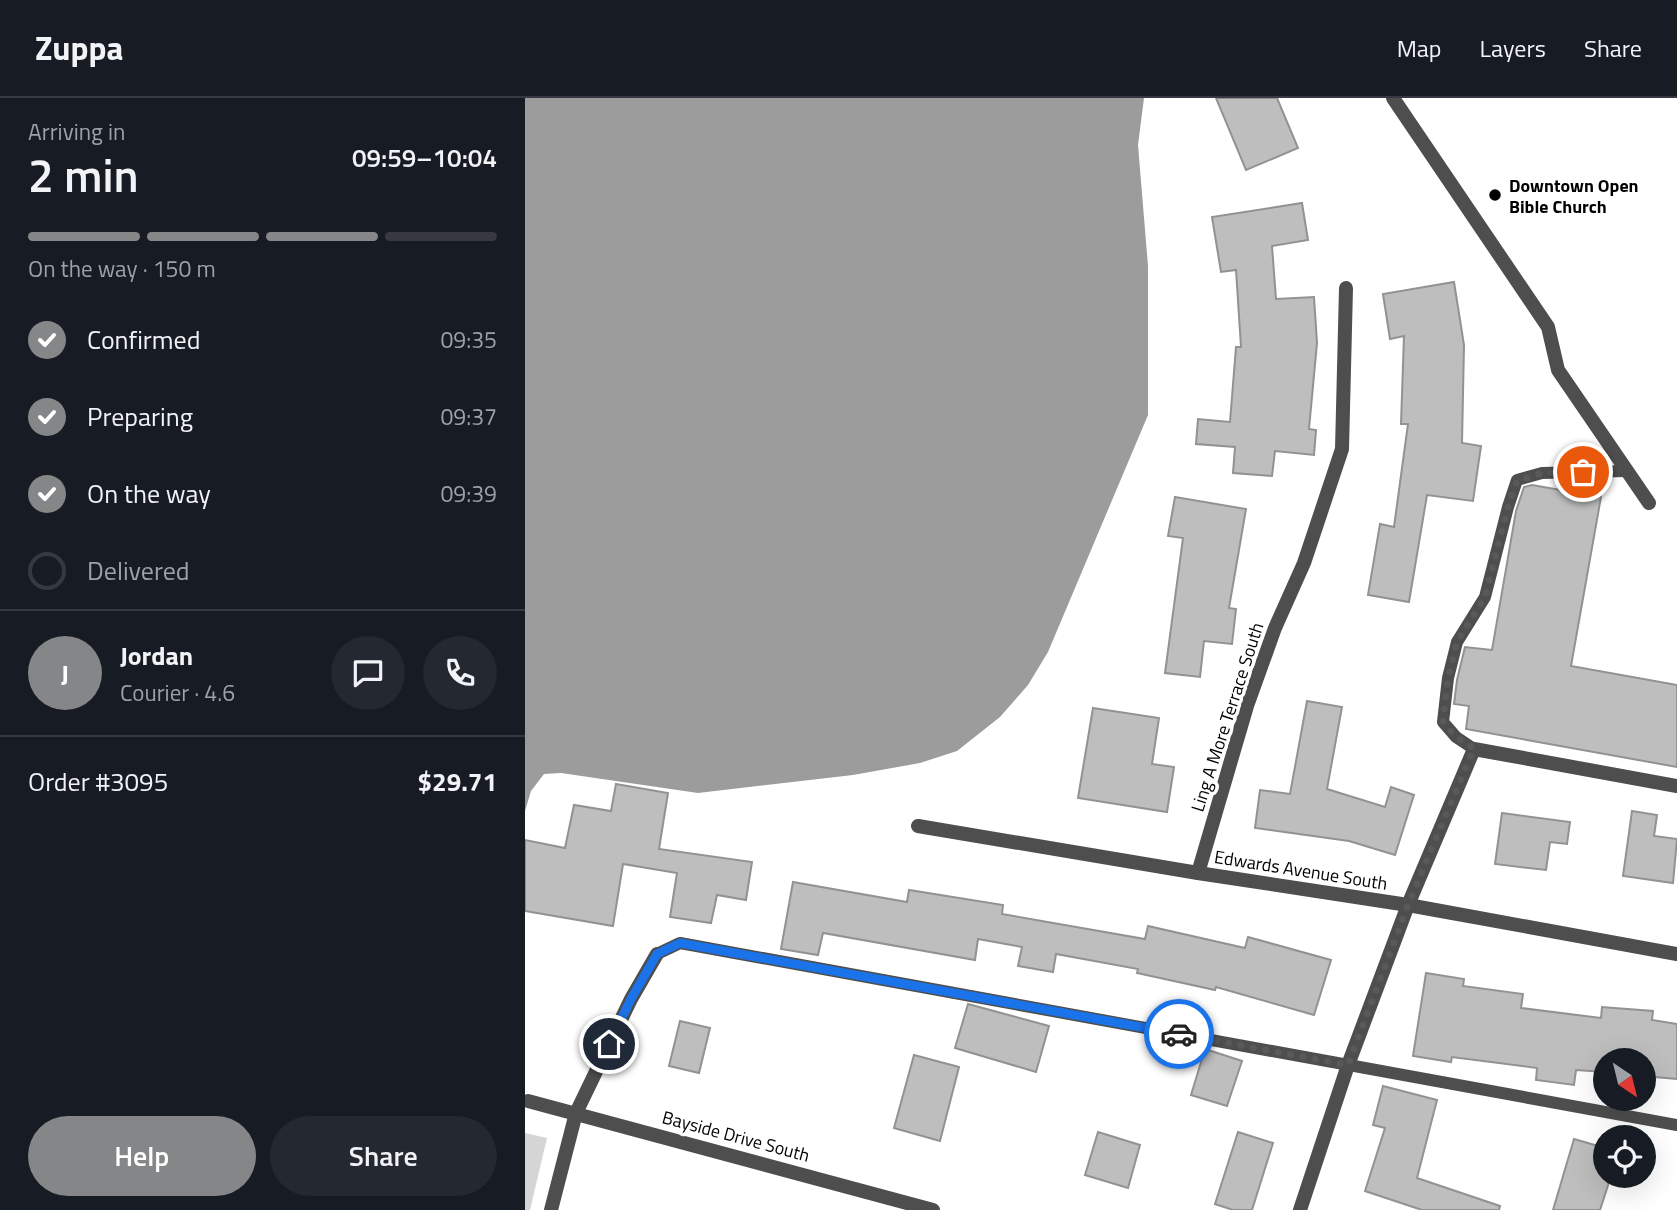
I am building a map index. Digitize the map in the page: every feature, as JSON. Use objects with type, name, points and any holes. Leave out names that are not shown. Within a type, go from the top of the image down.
[{"type":"street","points":[[1393,98],[1548,327],[1558,370],[1649,503]]},
{"type":"street","name":"Ling A More Terrace South","points":[[1198,873],[1247,706],[1275,628],[1304,563],[1342,449],[1346,289]]},
{"type":"street","points":[[1300,1210],[1348,1065],[1408,905],[1474,748],[1677,786]]},
{"type":"street","name":"Edwards Avenue South","points":[[918,826],[1408,905],[1677,954]]},
{"type":"street","points":[[551,1210],[576,1113],[631,999],[657,954]]},
{"type":"street","name":"Bayside Drive South","points":[[528,1101],[933,1210]]},
{"type":"lane","points":[[1474,748],[1456,737],[1443,722],[1448,678],[1457,642],[1485,597],[1517,481],[1542,473],[1626,471]]},
{"type":"lane","points":[[657,954],[680,943],[1677,1125]]},
{"type":"shaded area","points":[[525,98],[1144,98],[1138,145],[1148,266],[1148,415],[1048,652],[1028,685],[1000,717],[957,751],[920,763],[853,775],[698,793],[561,773],[544,774],[531,791],[525,811]]},
{"type":"shaded area","points":[[525,1133],[547,1138],[530,1210],[525,1210]]},
{"type":"building","points":[[1216,98],[1277,98],[1298,148],[1246,170]]},
{"type":"building","points":[[1302,203],[1308,240],[1272,246],[1276,299],[1314,297],[1317,343],[1309,429],[1316,430],[1314,455],[1275,451],[1272,476],[1233,473],[1235,447],[1196,444],[1198,419],[1230,422],[1236,347],[1241,347],[1236,270],[1221,272],[1212,217]]},
{"type":"building","points":[[1454,282],[1464,345],[1462,443],[1481,446],[1473,501],[1427,495],[1409,602],[1368,595],[1380,524],[1394,527],[1408,424],[1401,424],[1404,336],[1390,339],[1383,294]]},
{"type":"building","points":[[1532,485],[1601,497],[1571,666],[1677,685],[1677,767],[1466,729],[1469,706],[1454,704],[1465,647],[1492,650],[1516,511],[1524,487]]},
{"type":"building","points":[[1175,497],[1246,509],[1229,608],[1236,609],[1232,644],[1204,641],[1200,677],[1165,673],[1183,538],[1168,536]]},
{"type":"building","points":[[1307,701],[1342,707],[1327,789],[1385,807],[1391,787],[1414,795],[1395,855],[1349,841],[1255,828],[1260,790],[1290,794]]},
{"type":"building","points":[[1093,708],[1159,718],[1152,764],[1174,767],[1167,812],[1078,798]]},
{"type":"building","points":[[616,784],[668,793],[659,849],[752,862],[746,900],[717,895],[711,923],[670,917],[677,873],[623,864],[613,926],[525,911],[525,840],[565,848],[574,805],[611,811]]},
{"type":"building","points":[[1632,811],[1657,815],[1654,836],[1677,839],[1673,883],[1623,876]]},
{"type":"building","points":[[1502,813],[1570,822],[1567,844],[1550,842],[1546,870],[1495,864]]},
{"type":"building","points":[[793,882],[907,902],[909,890],[1003,905],[1002,914],[1145,939],[1148,926],[1245,948],[1248,937],[1331,960],[1314,1015],[1216,987],[1215,990],[1137,973],[1138,969],[1056,954],[1053,972],[1018,966],[1022,947],[978,939],[975,960],[823,933],[818,955],[781,949]]},
{"type":"building","points":[[1426,973],[1464,979],[1463,986],[1523,994],[1521,1008],[1601,1018],[1602,1007],[1653,1011],[1652,1020],[1677,1024],[1677,1079],[1656,1077],[1656,1048],[1593,1048],[1593,1071],[1576,1070],[1574,1085],[1536,1080],[1537,1068],[1452,1057],[1451,1062],[1413,1056]]},
{"type":"building","points":[[968,1004],[1049,1026],[1036,1072],[955,1048]]},
{"type":"building","points":[[680,1021],[710,1028],[699,1073],[669,1066]]},
{"type":"building","points":[[1205,1049],[1242,1061],[1227,1106],[1191,1095]]},
{"type":"building","points":[[914,1055],[959,1067],[940,1141],[894,1128]]},
{"type":"building","points":[[1383,1086],[1437,1100],[1417,1178],[1500,1206],[1499,1210],[1422,1210],[1365,1191],[1385,1128],[1373,1125]]},
{"type":"building","points":[[1098,1132],[1140,1145],[1128,1188],[1085,1175]]},
{"type":"building","points":[[1238,1132],[1273,1143],[1252,1210],[1233,1210],[1215,1204]]},
{"type":"building","points":[[1574,1139],[1593,1145],[1593,1188],[1607,1188],[1600,1210],[1553,1210]]},
{"type":"way so far","points":[[1179,1034],[1348,1065],[1408,905],[1474,748],[1456,737],[1443,722],[1448,678],[1457,642],[1485,597],[1517,481],[1542,473],[1583,472]]},
{"type":"place","name":"Downtown Open Bible Church","points":[[1495,195]]},
{"type":"route","points":[[609,1044],[657,954],[680,943],[1179,1034]]}]
